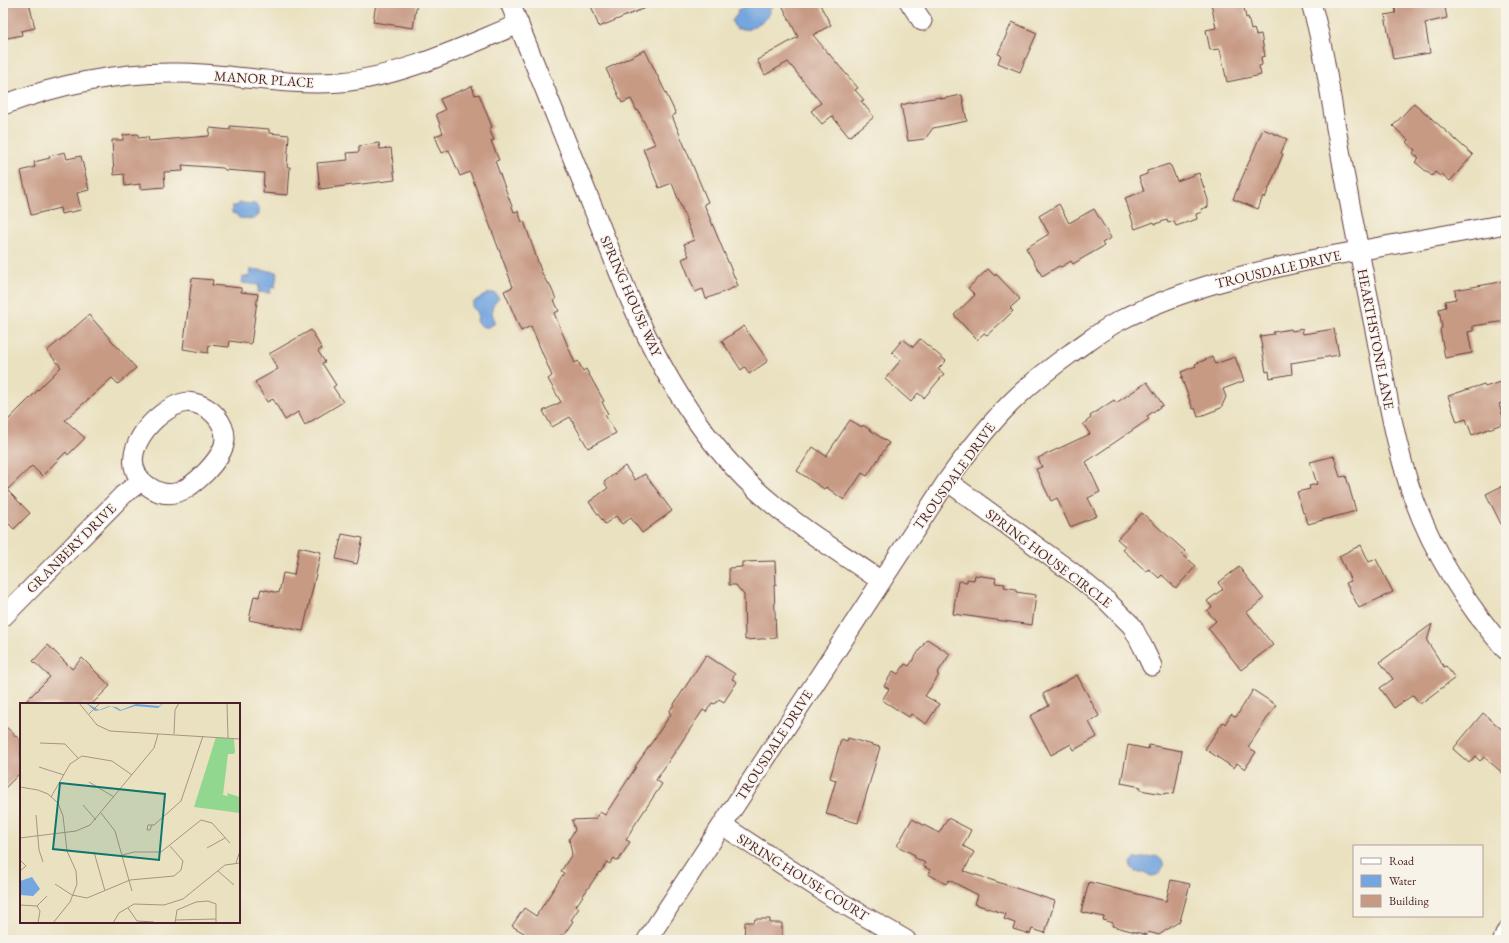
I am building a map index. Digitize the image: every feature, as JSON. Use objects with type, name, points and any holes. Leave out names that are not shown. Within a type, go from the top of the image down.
[{"type":"street","name":"SPRING HOUSE WAY","points":[[510,3],[629,297],[643,330],[666,373],[714,445],[753,487],[802,527],[881,581]]},
{"type":"street","points":[[910,3],[922,21]]},
{"type":"street","name":"HEARTHSTONE LANE","points":[[1310,3],[1324,60],[1393,424],[1410,486],[1425,524],[1452,577],[1478,615],[1506,650]]},
{"type":"street","name":"MANOR PLACE","points":[[3,104],[48,90],[111,76],[178,73],[270,81],[341,82],[365,79],[406,68],[519,24]]},
{"type":"street","name":"TROUSDALE DRIVE","points":[[647,940],[947,481],[983,432],[1020,394],[1058,363],[1118,322],[1175,296],[1250,273],[1506,224]]},
{"type":"street","points":[[187,402],[198,403],[210,410],[215,415],[224,432],[224,446],[218,458],[195,482],[183,491],[169,493],[154,490],[141,481],[135,468],[135,446],[143,433],[162,413],[173,405],[187,402]]},
{"type":"street","name":"GRANBERY DRIVE","points":[[3,617],[123,495],[141,481]]},
{"type":"street","name":"SPRING HOUSE CIRCLE","points":[[947,481],[1073,573],[1107,601],[1132,626],[1152,666]]},
{"type":"street","name":"SPRING HOUSE COURT","points":[[722,825],[835,899],[906,940]]},
{"type":"street","points":[[1503,940],[1506,932]]},
{"type":"water","points":[[752,3],[771,5],[772,7],[770,9],[770,13],[765,20],[747,30],[737,29],[732,21],[738,13],[737,11]]},
{"type":"water","points":[[240,203],[255,204],[259,207],[259,215],[254,219],[239,218],[236,214],[232,213],[232,206],[236,206]]},
{"type":"water","points":[[251,269],[277,272],[275,288],[271,287],[270,293],[258,292],[259,285],[242,283],[243,276],[250,277]]},
{"type":"water","points":[[489,293],[495,293],[499,298],[492,308],[494,324],[488,327],[483,327],[477,322],[478,313],[472,307],[476,300]]},
{"type":"water","points":[[1156,856],[1163,862],[1162,870],[1157,875],[1151,876],[1144,872],[1136,872],[1131,867],[1131,863],[1134,859]]},
{"type":"building","points":[[3,3],[29,3],[35,28],[21,31],[22,35],[3,39]]},
{"type":"building","points":[[376,3],[417,3],[413,28],[373,22]]},
{"type":"building","points":[[590,3],[657,3],[599,27]]},
{"type":"building","points":[[781,3],[819,3],[831,25],[813,35],[858,88],[855,90],[864,100],[861,101],[874,117],[849,137],[832,116],[822,124],[811,111],[821,103],[788,62],[765,75],[757,60],[798,37]]},
{"type":"building","points":[[1211,3],[1243,3],[1246,18],[1248,17],[1251,30],[1254,29],[1256,35],[1261,34],[1265,56],[1261,57],[1262,65],[1259,66],[1261,75],[1227,82],[1220,49],[1210,50],[1206,30],[1216,28]]},
{"type":"building","points":[[1394,3],[1444,3],[1447,18],[1425,23],[1430,53],[1393,59],[1385,15],[1396,13]]},
{"type":"building","points":[[1012,22],[1037,33],[1020,72],[998,63],[1001,55],[998,54]]},
{"type":"building","points":[[645,50],[676,114],[672,116],[708,202],[704,204],[738,286],[706,299],[703,289],[695,292],[682,259],[689,256],[684,244],[694,240],[672,183],[659,188],[643,149],[655,144],[631,99],[622,103],[606,69]]},
{"type":"building","points":[[472,86],[475,95],[479,94],[492,127],[489,129],[494,140],[491,141],[499,160],[495,161],[514,212],[518,211],[522,222],[524,221],[541,271],[547,283],[549,283],[556,299],[554,300],[559,311],[554,313],[575,363],[578,361],[583,371],[586,369],[604,401],[602,402],[608,414],[605,415],[616,433],[588,448],[570,417],[552,427],[543,411],[561,402],[548,379],[552,376],[531,326],[521,331],[504,291],[513,287],[470,172],[460,176],[449,150],[442,153],[435,136],[443,133],[436,114],[445,110],[440,99]]},
{"type":"building","points":[[962,95],[967,121],[933,128],[925,139],[908,141],[901,105],[927,99],[941,97],[941,99]]},
{"type":"building","points":[[1414,103],[1473,155],[1450,181],[1442,174],[1440,176],[1435,172],[1432,176],[1415,162],[1419,158],[1413,153],[1415,150],[1406,142],[1408,140],[1393,126]]},
{"type":"building","points":[[230,126],[269,129],[269,133],[289,135],[287,167],[290,167],[288,195],[263,193],[264,173],[225,170],[223,168],[182,165],[183,171],[164,172],[165,187],[140,189],[140,184],[125,186],[124,174],[114,175],[112,140],[123,140],[123,135],[138,134],[138,138],[148,137],[149,141],[209,136],[210,128],[230,130]]},
{"type":"building","points":[[1263,129],[1287,139],[1281,153],[1283,154],[1265,198],[1263,196],[1258,209],[1233,199]]},
{"type":"building","points":[[379,143],[380,149],[391,148],[395,180],[320,189],[317,163],[348,160],[347,153],[359,152],[359,146]]},
{"type":"building","points":[[65,152],[67,159],[81,156],[89,190],[77,193],[81,210],[61,214],[60,208],[31,215],[21,171],[35,167],[34,162]]},
{"type":"building","points":[[1169,164],[1177,181],[1199,173],[1208,200],[1208,207],[1201,209],[1202,212],[1196,214],[1197,219],[1176,226],[1174,221],[1168,223],[1167,220],[1155,224],[1154,222],[1135,229],[1125,198],[1144,191],[1139,177],[1147,174],[1147,171]]},
{"type":"building","points":[[1059,204],[1069,223],[1094,209],[1111,238],[1102,243],[1104,246],[1073,264],[1071,261],[1042,276],[1026,248],[1049,234],[1039,216]]},
{"type":"building","points":[[988,269],[995,276],[996,274],[1020,299],[1010,308],[1013,311],[1005,319],[987,335],[984,333],[977,340],[954,315],[975,295],[968,288]]},
{"type":"building","points":[[192,278],[213,280],[212,285],[241,288],[241,292],[258,294],[251,344],[230,341],[229,347],[209,345],[208,353],[183,349]]},
{"type":"building","points":[[1506,281],[1506,321],[1473,326],[1473,331],[1468,332],[1472,353],[1445,358],[1440,329],[1442,328],[1439,309],[1446,307],[1445,301],[1456,299],[1455,290]]},
{"type":"building","points":[[89,315],[136,368],[118,384],[112,378],[65,420],[85,438],[68,455],[66,452],[42,476],[32,466],[7,490],[30,513],[14,529],[3,518],[3,425],[61,367],[47,351]]},
{"type":"building","points":[[744,326],[768,361],[749,374],[745,367],[741,370],[722,341]]},
{"type":"building","points":[[1291,329],[1292,331],[1302,329],[1303,334],[1334,329],[1339,355],[1291,363],[1292,374],[1270,378],[1269,371],[1266,372],[1260,336]]},
{"type":"building","points":[[311,330],[322,349],[318,351],[325,362],[322,363],[336,385],[333,387],[343,402],[305,425],[298,412],[285,420],[273,399],[267,402],[255,382],[278,369],[269,354]]},
{"type":"building","points":[[903,339],[913,347],[920,339],[946,361],[938,369],[944,374],[924,398],[918,393],[911,402],[885,379],[901,360],[892,352]]},
{"type":"building","points":[[1212,357],[1215,364],[1235,357],[1244,381],[1223,389],[1226,397],[1221,408],[1198,417],[1195,408],[1193,409],[1181,377],[1183,377],[1181,372]]},
{"type":"building","points":[[1506,380],[1506,402],[1499,404],[1505,423],[1472,435],[1466,419],[1457,422],[1448,396],[1484,384],[1485,387]]},
{"type":"building","points":[[1147,382],[1163,405],[1147,416],[1149,419],[1086,462],[1100,492],[1088,498],[1097,516],[1070,527],[1057,498],[1051,501],[1036,469],[1042,467],[1038,458],[1090,434],[1083,424],[1091,418],[1090,416],[1114,400],[1116,403]]},
{"type":"building","points":[[850,420],[862,427],[863,425],[889,443],[867,476],[862,473],[844,500],[826,487],[824,489],[797,471],[813,447],[826,456]]},
{"type":"building","points":[[1334,456],[1340,477],[1346,476],[1356,511],[1308,524],[1297,492],[1310,489],[1309,486],[1317,484],[1310,462]]},
{"type":"building","points":[[625,466],[635,480],[645,474],[672,511],[642,533],[631,518],[622,524],[616,516],[605,524],[589,502],[608,488],[604,482]]},
{"type":"building","points":[[1506,484],[1506,534],[1486,494]]},
{"type":"building","points":[[1142,513],[1185,551],[1182,554],[1196,566],[1176,588],[1162,575],[1159,578],[1149,569],[1147,572],[1122,549],[1125,546],[1117,539]]},
{"type":"building","points":[[342,534],[363,538],[357,564],[336,559]]},
{"type":"building","points":[[1361,545],[1369,562],[1376,559],[1393,592],[1359,608],[1346,583],[1351,581],[1339,556]]},
{"type":"building","points":[[299,547],[321,552],[303,631],[249,620],[254,596],[259,597],[261,589],[279,593],[283,573],[294,575]]},
{"type":"building","points":[[775,561],[776,585],[774,585],[776,638],[745,640],[744,595],[736,585],[729,585],[729,568],[742,567],[742,562]]},
{"type":"building","points":[[1239,567],[1264,599],[1247,612],[1273,645],[1241,670],[1208,628],[1216,621],[1207,611],[1212,607],[1207,601],[1223,589],[1218,583]]},
{"type":"building","points":[[975,575],[996,578],[995,583],[1005,584],[1004,587],[1016,589],[1016,592],[1036,595],[1032,625],[953,614],[958,581],[967,582],[967,579],[974,580]]},
{"type":"building","points":[[1432,624],[1427,641],[1444,667],[1446,666],[1455,678],[1420,704],[1413,695],[1394,708],[1380,688],[1393,679],[1380,662]]},
{"type":"building","points":[[927,639],[950,654],[937,674],[939,675],[925,696],[939,704],[926,724],[911,714],[909,717],[882,700],[889,689],[884,686],[893,671],[898,674],[905,664],[909,666]]},
{"type":"building","points":[[48,645],[72,669],[82,658],[110,686],[93,703],[24,703],[50,677],[33,661]]},
{"type":"building","points":[[706,655],[735,674],[732,679],[737,682],[724,702],[719,699],[715,704],[712,703],[706,712],[703,710],[656,780],[662,784],[630,832],[626,840],[630,842],[618,861],[614,858],[610,864],[607,862],[600,873],[599,872],[576,906],[579,908],[571,920],[573,921],[563,936],[561,935],[558,940],[520,940],[524,933],[512,926],[524,908],[536,916],[564,873],[561,871],[572,854],[569,839],[575,830],[572,820],[595,819],[600,812],[605,815],[671,714],[669,712]]},
{"type":"building","points":[[1077,675],[1099,716],[1089,722],[1097,737],[1074,750],[1071,744],[1051,755],[1030,716],[1049,706],[1043,694]]},
{"type":"building","points":[[1253,690],[1276,705],[1248,747],[1256,752],[1245,769],[1237,763],[1234,768],[1205,749],[1223,722],[1225,724],[1231,714],[1236,717]]},
{"type":"building","points":[[1483,713],[1506,733],[1506,776],[1484,757],[1480,761],[1475,756],[1469,763],[1453,749]]},
{"type":"building","points":[[3,724],[20,740],[20,773],[3,790]]},
{"type":"building","points":[[848,738],[880,747],[858,823],[826,814],[836,780],[830,778],[841,739],[847,741]]},
{"type":"building","points":[[1128,745],[1148,749],[1149,745],[1182,751],[1174,794],[1163,794],[1140,790],[1141,787],[1121,783]]},
{"type":"building","points":[[948,818],[971,830],[963,846],[974,852],[964,871],[1055,901],[1045,933],[1032,929],[1030,934],[1013,929],[1015,923],[1004,919],[1006,914],[975,904],[978,895],[949,880],[946,884],[928,874],[930,870],[923,866],[925,863],[914,857],[915,855],[897,846],[912,819],[939,833]]},
{"type":"building","points":[[1171,880],[1190,884],[1180,921],[1159,935],[1148,932],[1147,935],[1112,926],[1113,923],[1103,920],[1104,917],[1081,912],[1089,882],[1166,901]]},
{"type":"building","points":[[755,919],[770,919],[770,923],[782,923],[782,940],[744,940],[745,922],[754,922]]}]
